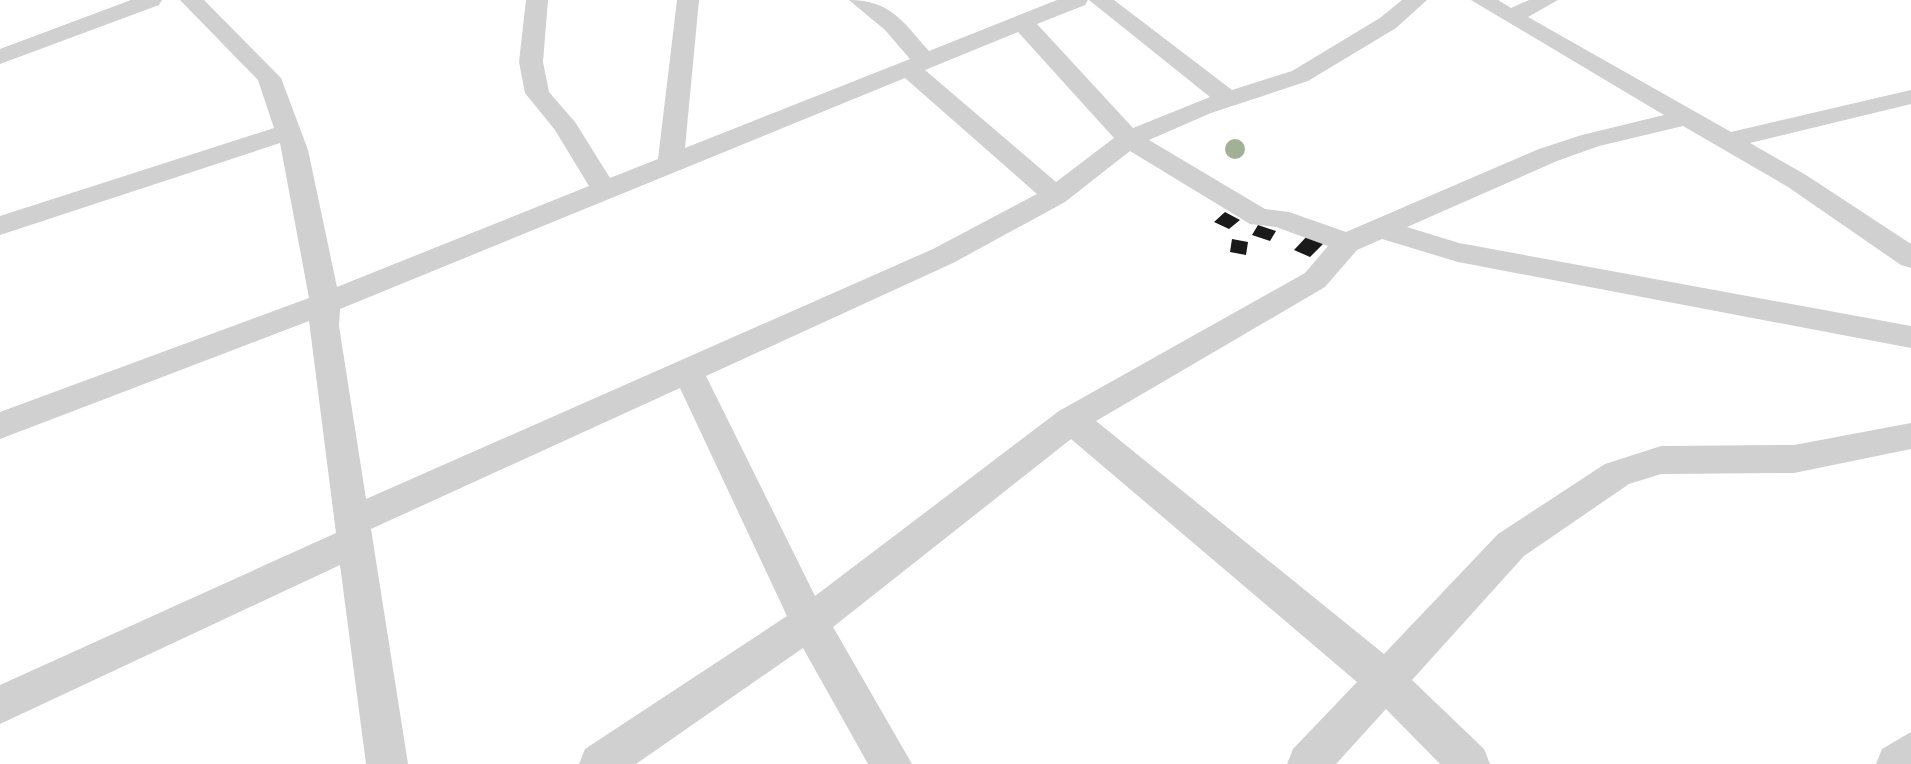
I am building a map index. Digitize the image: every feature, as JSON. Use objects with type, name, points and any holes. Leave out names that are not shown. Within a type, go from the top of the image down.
[{"type":"street","points":[[0,57],[151,0]]},
{"type":"street","points":[[191,0],[269,78],[295,150],[325,303],[324,326],[387,764]]},
{"type":"street","points":[[537,0],[531,62],[537,93],[566,127],[604,189]]},
{"type":"street","points":[[671,162],[688,0]]},
{"type":"street","points":[[860,0],[893,25],[916,64],[1055,196]]},
{"type":"street","points":[[0,426],[325,303],[1077,0]]},
{"type":"street","points":[[1100,0],[1228,99]]},
{"type":"street","points":[[0,705],[353,531],[688,372],[943,256],[1055,196],[1129,139],[1228,99],[1300,76],[1388,23],[1416,0]]},
{"type":"street","points":[[1482,0],[1797,181],[1911,258]]},
{"type":"street","points":[[1511,16],[1547,0]]},
{"type":"street","points":[[1021,21],[1129,139],[1260,218],[1279,218],[1347,243]]},
{"type":"street","points":[[1726,141],[1911,97]]},
{"type":"street","points":[[600,764],[809,622],[1071,420],[1315,280],[1347,243],[1562,150],[1684,118]]},
{"type":"street","points":[[0,226],[289,132]]},
{"type":"street","points":[[1378,228],[1458,252],[1911,337]]},
{"type":"street","points":[[688,372],[809,622],[891,764]]},
{"type":"street","points":[[1071,420],[1385,680],[1469,764]]},
{"type":"street","points":[[1308,764],[1511,545],[1617,474],[1661,460],[1794,459],[1911,436]]},
{"type":"street","points":[[1897,764],[1911,752]]},
{"type":"building","points":[[1225,212],[1240,220],[1229,229],[1214,222]]},
{"type":"building","points":[[1258,225],[1276,231],[1270,241],[1252,235]]},
{"type":"building","points":[[1309,234],[1325,242],[1310,257],[1294,250]]},
{"type":"building","points":[[1232,239],[1248,242],[1246,255],[1230,252]]}]
